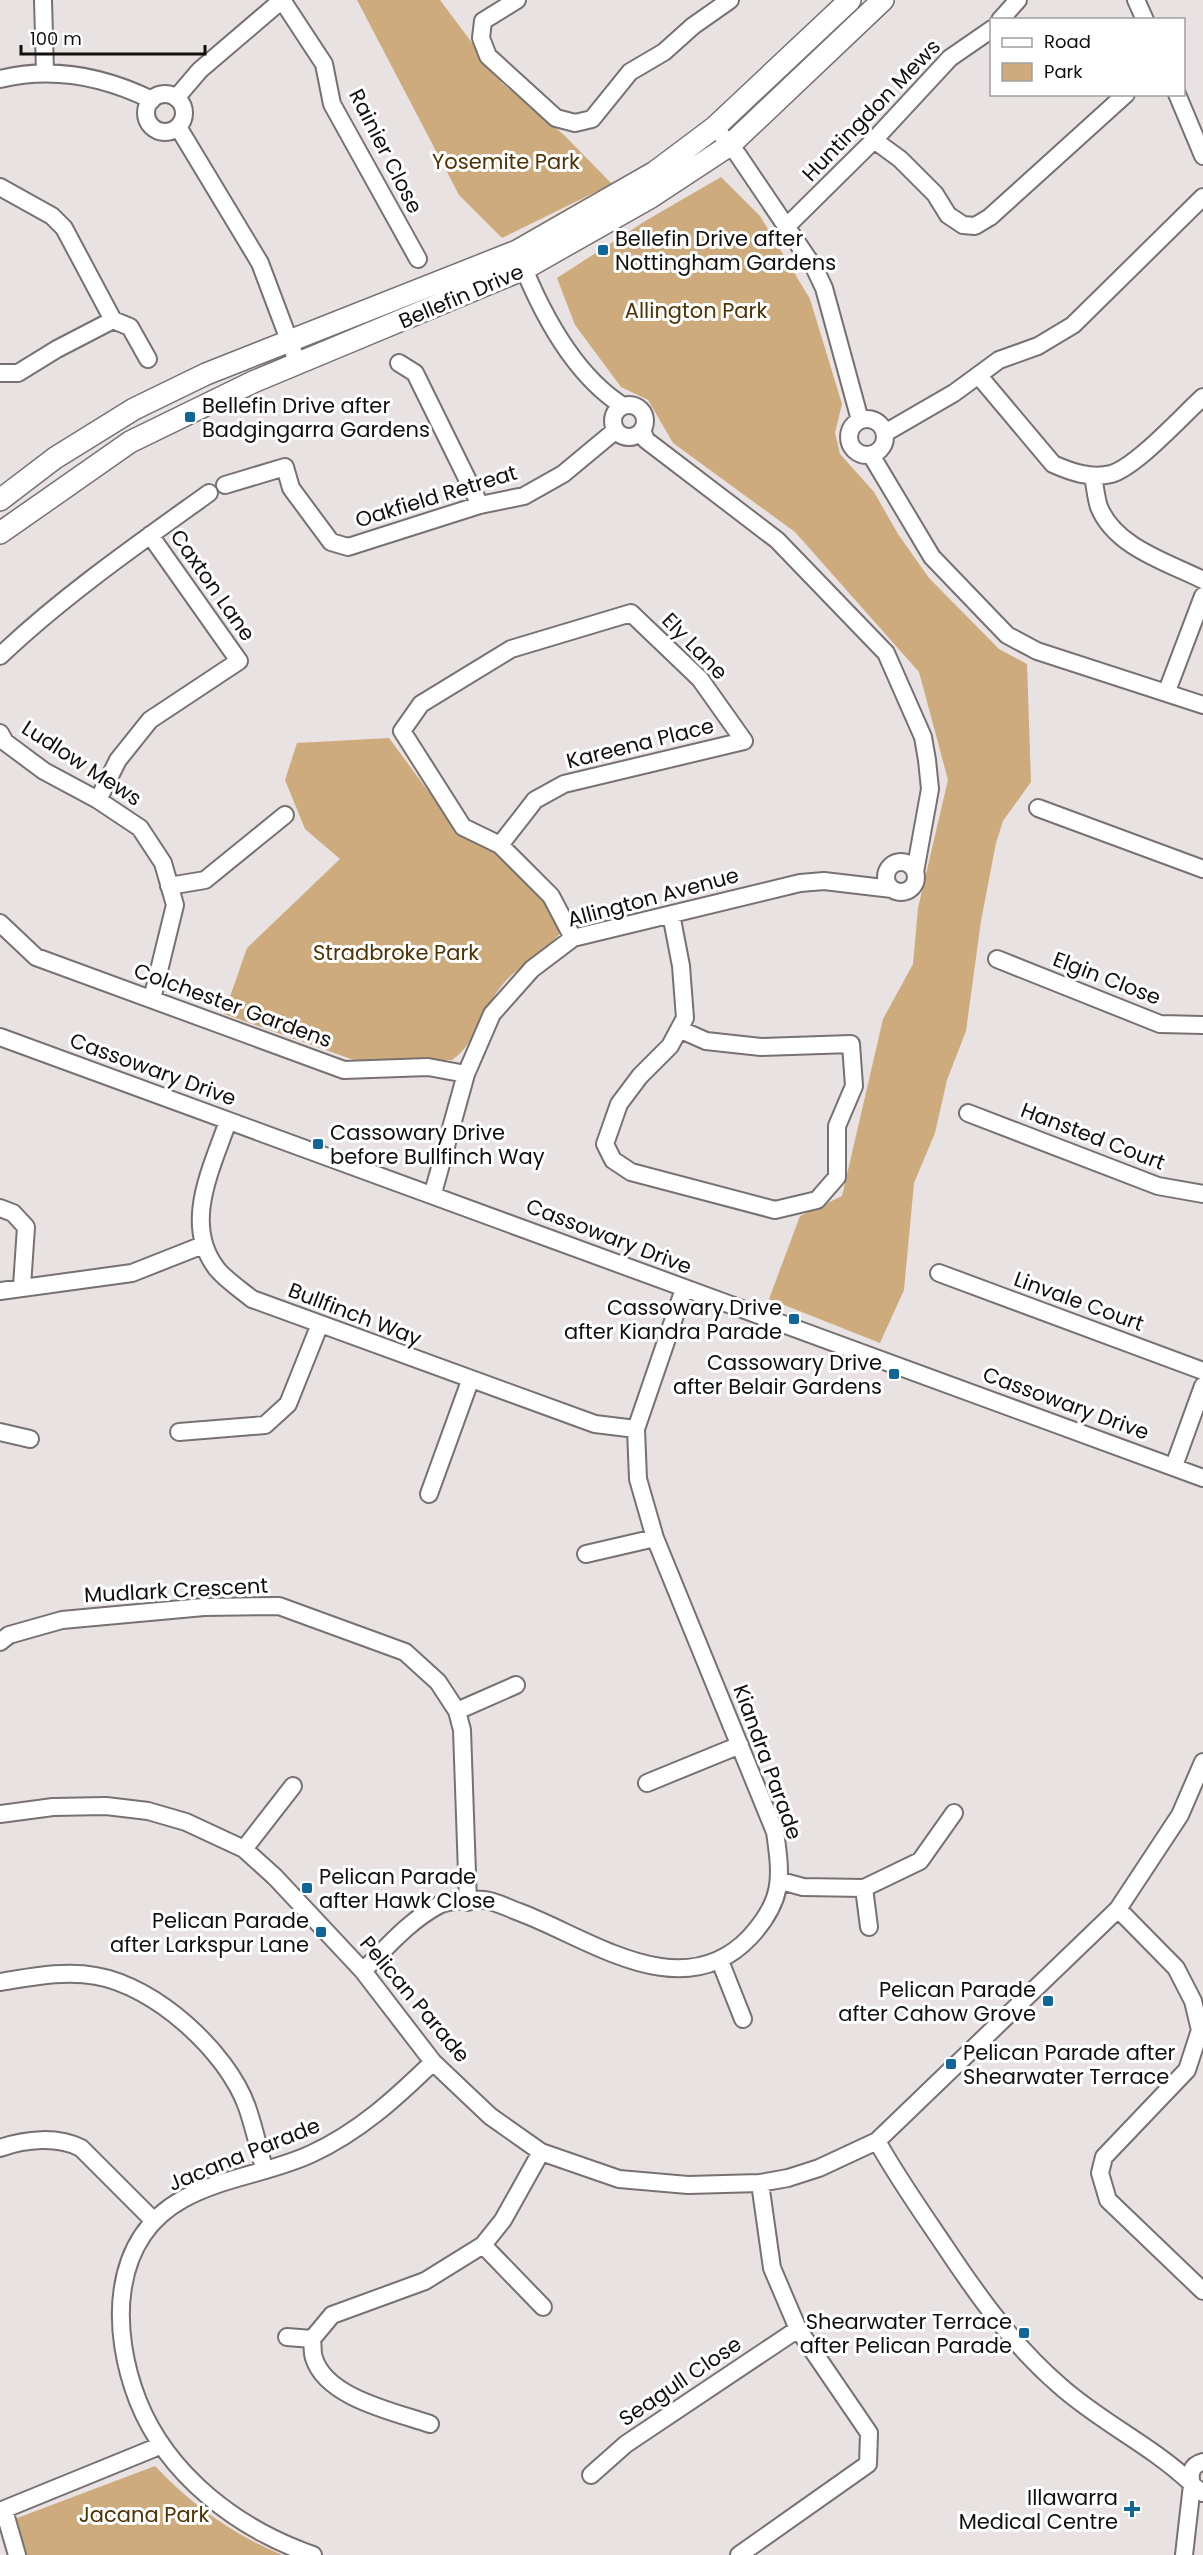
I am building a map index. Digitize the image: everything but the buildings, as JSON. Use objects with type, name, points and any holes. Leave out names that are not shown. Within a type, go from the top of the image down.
[{"type":"main road","name":"Bellefin Drive","points":[[0,500],[55,458],[134,409],[206,374],[289,341],[521,260],[655,172],[715,127],[850,0]]},
{"type":"main road","name":"Bellefin Drive","points":[[0,533],[130,442],[253,382],[298,364],[642,202],[730,145],[884,0]]},
{"type":"street","points":[[43,0],[45,72]]},
{"type":"street","points":[[176,98],[200,70],[282,0]]},
{"type":"street","name":"Rainier Close","points":[[282,0],[324,64],[332,104],[418,260]]},
{"type":"street","points":[[518,0],[483,21],[481,38],[488,56],[556,118],[575,123],[592,119],[630,72],[664,52],[693,26],[730,0]]},
{"type":"street","points":[[1002,18],[1018,0]]},
{"type":"street","points":[[1136,0],[1144,18]]},
{"type":"street","name":"Huntingdon Mews","points":[[786,227],[874,140],[950,58],[990,30]]},
{"type":"street","points":[[0,79],[45,72],[80,75],[110,82],[152,100]]},
{"type":"street","points":[[164,94],[176,98],[184,109],[182,122],[178,127],[166,132],[154,128],[147,118],[152,100],[164,94]]},
{"type":"street","points":[[874,140],[900,159],[935,194],[948,215],[963,225],[975,226],[990,217],[1124,96]]},
{"type":"street","points":[[1178,96],[1203,156]]},
{"type":"street","points":[[178,127],[260,263],[298,364]]},
{"type":"street","points":[[715,127],[730,145],[786,227],[824,288],[860,420]]},
{"type":"street","points":[[0,187],[52,216],[64,228],[113,320],[130,327],[148,359]]},
{"type":"street","points":[[885,433],[920,415],[999,360],[1038,346],[1072,326],[1203,197]]},
{"type":"street","points":[[521,260],[530,285],[565,346],[607,395],[623,405],[635,406],[643,414],[642,430],[646,441],[777,540],[886,653],[923,737],[930,789],[920,843],[908,867]]},
{"type":"street","points":[[0,374],[18,373],[57,349],[113,320]]},
{"type":"street","points":[[399,363],[415,373],[480,505]]},
{"type":"street","points":[[978,376],[1053,464],[1070,472],[1093,476],[1112,474],[1136,458],[1203,397]]},
{"type":"street","points":[[623,405],[613,419],[616,430],[626,436],[632,436],[642,430]]},
{"type":"street","points":[[860,420],[875,421],[885,433],[882,447],[871,455],[856,453],[849,440],[850,430],[860,420]]},
{"type":"street","name":"Oakfield Retreat","points":[[225,485],[285,467],[291,488],[331,542],[348,547],[480,505],[524,496],[563,474],[616,430]]},
{"type":"street","points":[[871,455],[932,557],[1007,635],[1037,651],[1203,705]]},
{"type":"street","points":[[1093,476],[1099,507],[1113,531],[1133,545],[1203,580]]},
{"type":"street","points":[[0,656],[20,637],[150,535],[209,493]]},
{"type":"street","name":"Caxton Lane","points":[[99,800],[118,760],[150,720],[239,661],[150,535]]},
{"type":"street","points":[[1167,692],[1203,596]]},
{"type":"street","name":"Ely Lane","points":[[500,845],[464,827],[402,731],[421,704],[511,649],[631,613],[700,679],[744,741]]},
{"type":"street","name":"Ludlow Mews","points":[[0,733],[5,742],[44,771],[99,800],[140,828],[163,863],[174,905],[152,999]]},
{"type":"street","name":"Kareena Place","points":[[500,845],[535,800],[564,784],[744,741]]},
{"type":"street","points":[[1038,808],[1203,869]]},
{"type":"street","points":[[169,886],[206,880],[285,815]]},
{"type":"street","points":[[500,845],[551,896],[573,938]]},
{"type":"street","points":[[908,867],[915,881],[910,889],[901,892],[889,883],[889,868],[908,867]]},
{"type":"street","name":"Allington Avenue","points":[[433,1193],[466,1074],[492,1014],[532,969],[573,938],[800,883],[889,883]]},
{"type":"street","points":[[671,914],[683,987],[685,1018],[679,1029],[670,1046],[640,1076],[619,1104],[605,1144],[613,1160],[631,1172],[775,1210],[817,1200],[837,1177],[837,1126],[854,1086],[851,1044],[760,1047],[706,1041],[679,1029]]},
{"type":"street","name":"Colchester Gardens","points":[[0,923],[36,957],[344,1070],[428,1067],[466,1074]]},
{"type":"street","name":"Elgin Close","points":[[997,959],[1160,1024],[1203,1025]]},
{"type":"street","name":"Cassowary Drive","points":[[0,1037],[433,1193],[684,1289],[1203,1478]]},
{"type":"street","name":"Hansted Court","points":[[968,1113],[1158,1186],[1203,1194]]},
{"type":"street","name":"Bullfinch Way","points":[[228,1121],[200,1205],[203,1245],[218,1270],[252,1299],[470,1381],[595,1424],[636,1430]]},
{"type":"street","points":[[0,1208],[13,1213],[26,1227],[22,1286]]},
{"type":"street","points":[[0,1291],[22,1286],[132,1274],[203,1245]]},
{"type":"street","name":"Linvale Court","points":[[939,1274],[1203,1371]]},
{"type":"street","name":"Kiandra Parade","points":[[363,1971],[406,1930],[441,1904],[485,1900],[537,1919],[591,1946],[632,1961],[677,1968],[720,1961],[744,1943],[767,1918],[781,1881],[775,1832],[655,1538],[638,1479],[636,1430],[684,1289]]},
{"type":"street","points":[[179,1432],[265,1425],[288,1404],[320,1324]]},
{"type":"street","points":[[429,1494],[470,1381]]},
{"type":"street","points":[[1174,1466],[1203,1386]]},
{"type":"street","points":[[0,1432],[30,1438]]},
{"type":"street","points":[[586,1554],[655,1538]]},
{"type":"street","name":"Mudlark Crescent","points":[[0,1642],[9,1635],[62,1620],[204,1607],[279,1606],[405,1652],[438,1682],[457,1711],[462,1730],[468,1902]]},
{"type":"street","points":[[457,1711],[516,1685]]},
{"type":"street","points":[[647,1783],[740,1745]]},
{"type":"street","name":"Pelican Parade","points":[[0,1814],[53,1807],[106,1806],[148,1811],[186,1822],[244,1849],[275,1877],[363,1971],[433,2062],[490,2116],[541,2152],[620,2179],[688,2185],[759,2183],[788,2178],[819,2168],[877,2141],[1118,1910],[1180,1815],[1203,1762]]},
{"type":"street","points":[[244,1849],[293,1786]]},
{"type":"street","points":[[781,1881],[803,1887],[864,1888],[920,1861],[954,1813]]},
{"type":"street","points":[[864,1888],[869,1927]]},
{"type":"street","points":[[1118,1910],[1176,1968],[1193,2001],[1201,2031],[1187,2070],[1104,2157],[1100,2173],[1108,2200],[1203,2291]]},
{"type":"street","points":[[720,1961],[743,2019]]},
{"type":"street","points":[[0,1982],[57,1974],[95,1975],[116,1980],[151,1997],[181,2020],[230,2074],[247,2106],[264,2169]]},
{"type":"street","name":"Jacana Parade","points":[[313,2555],[265,2535],[225,2511],[186,2475],[162,2445],[141,2408],[129,2377],[120,2319],[125,2274],[154,2221],[183,2199],[264,2169],[309,2156],[362,2126],[433,2062]]},
{"type":"street","points":[[0,2148],[53,2139],[70,2142],[81,2148],[154,2221]]},
{"type":"street","points":[[877,2141],[896,2175],[983,2303],[1018,2346],[1060,2386],[1092,2412],[1156,2452],[1195,2487]]},
{"type":"street","points":[[430,2424],[361,2401],[331,2384],[314,2360],[312,2339],[332,2315],[425,2280],[483,2245],[503,2220],[541,2152]]},
{"type":"street","points":[[739,2555],[868,2464],[869,2433],[798,2329],[772,2268],[759,2183]]},
{"type":"street","points":[[483,2245],[543,2307]]},
{"type":"street","name":"Seagull Close","points":[[591,2475],[626,2444],[798,2329]]},
{"type":"street","points":[[287,2337],[312,2339]]},
{"type":"street","points":[[17,2555],[2,2510],[162,2445]]},
{"type":"street","points":[[1156,2452],[1201,2462]]},
{"type":"street","points":[[1184,2555],[1195,2487],[1192,2468],[1201,2462]]},
{"type":"street","points":[[1188,2531],[1203,2500]]},
{"type":"green space","name":"Yosemite Park","points":[[357,0],[440,0],[502,83],[564,135],[612,184],[502,238],[459,195]]},
{"type":"green space","name":"Allington Park","points":[[721,177],[760,216],[810,299],[842,404],[835,433],[840,454],[874,492],[898,534],[929,578],[999,649],[1027,664],[1031,782],[1003,821],[996,843],[981,921],[966,1031],[947,1080],[935,1133],[914,1183],[904,1290],[880,1343],[769,1299],[800,1216],[842,1196],[883,1019],[913,964],[918,908],[948,780],[919,672],[795,532],[673,443],[648,400],[621,387],[575,325],[557,278],[647,220]]},
{"type":"green space","name":"Stradbroke Park","points":[[389,738],[454,826],[492,850],[542,898],[562,931],[547,947],[503,984],[468,1044],[452,1060],[354,1060],[224,1014],[247,948],[340,859],[305,829],[285,780],[297,743]]},
{"type":"green space","name":"Jacana Park","points":[[155,2466],[198,2506],[246,2538],[282,2555],[23,2555],[12,2520]]},
{"type":"place","name":"Bellefin Drive after Nottingham Gardens","points":[[603,250]]},
{"type":"place","name":"Bellefin Drive after Badgingarra Gardens","points":[[190,417]]},
{"type":"place","name":"Cassowary Drive before Bullfinch Way","points":[[318,1144]]},
{"type":"place","name":"Cassowary Drive after Kiandra Parade","points":[[794,1319]]},
{"type":"place","name":"Cassowary Drive after Belair Gardens","points":[[894,1374]]},
{"type":"place","name":"Pelican Parade after Hawk Close","points":[[307,1888]]},
{"type":"place","name":"Pelican Parade after Larkspur Lane","points":[[321,1932]]},
{"type":"place","name":"Pelican Parade after Cahow Grove","points":[[1048,2001]]},
{"type":"place","name":"Pelican Parade after Shearwater Terrace","points":[[951,2064]]},
{"type":"place","name":"Shearwater Terrace after Pelican Parade","points":[[1024,2333]]},
{"type":"place","name":"Illawarra Medical Centre","points":[[1132,2509]]}]
